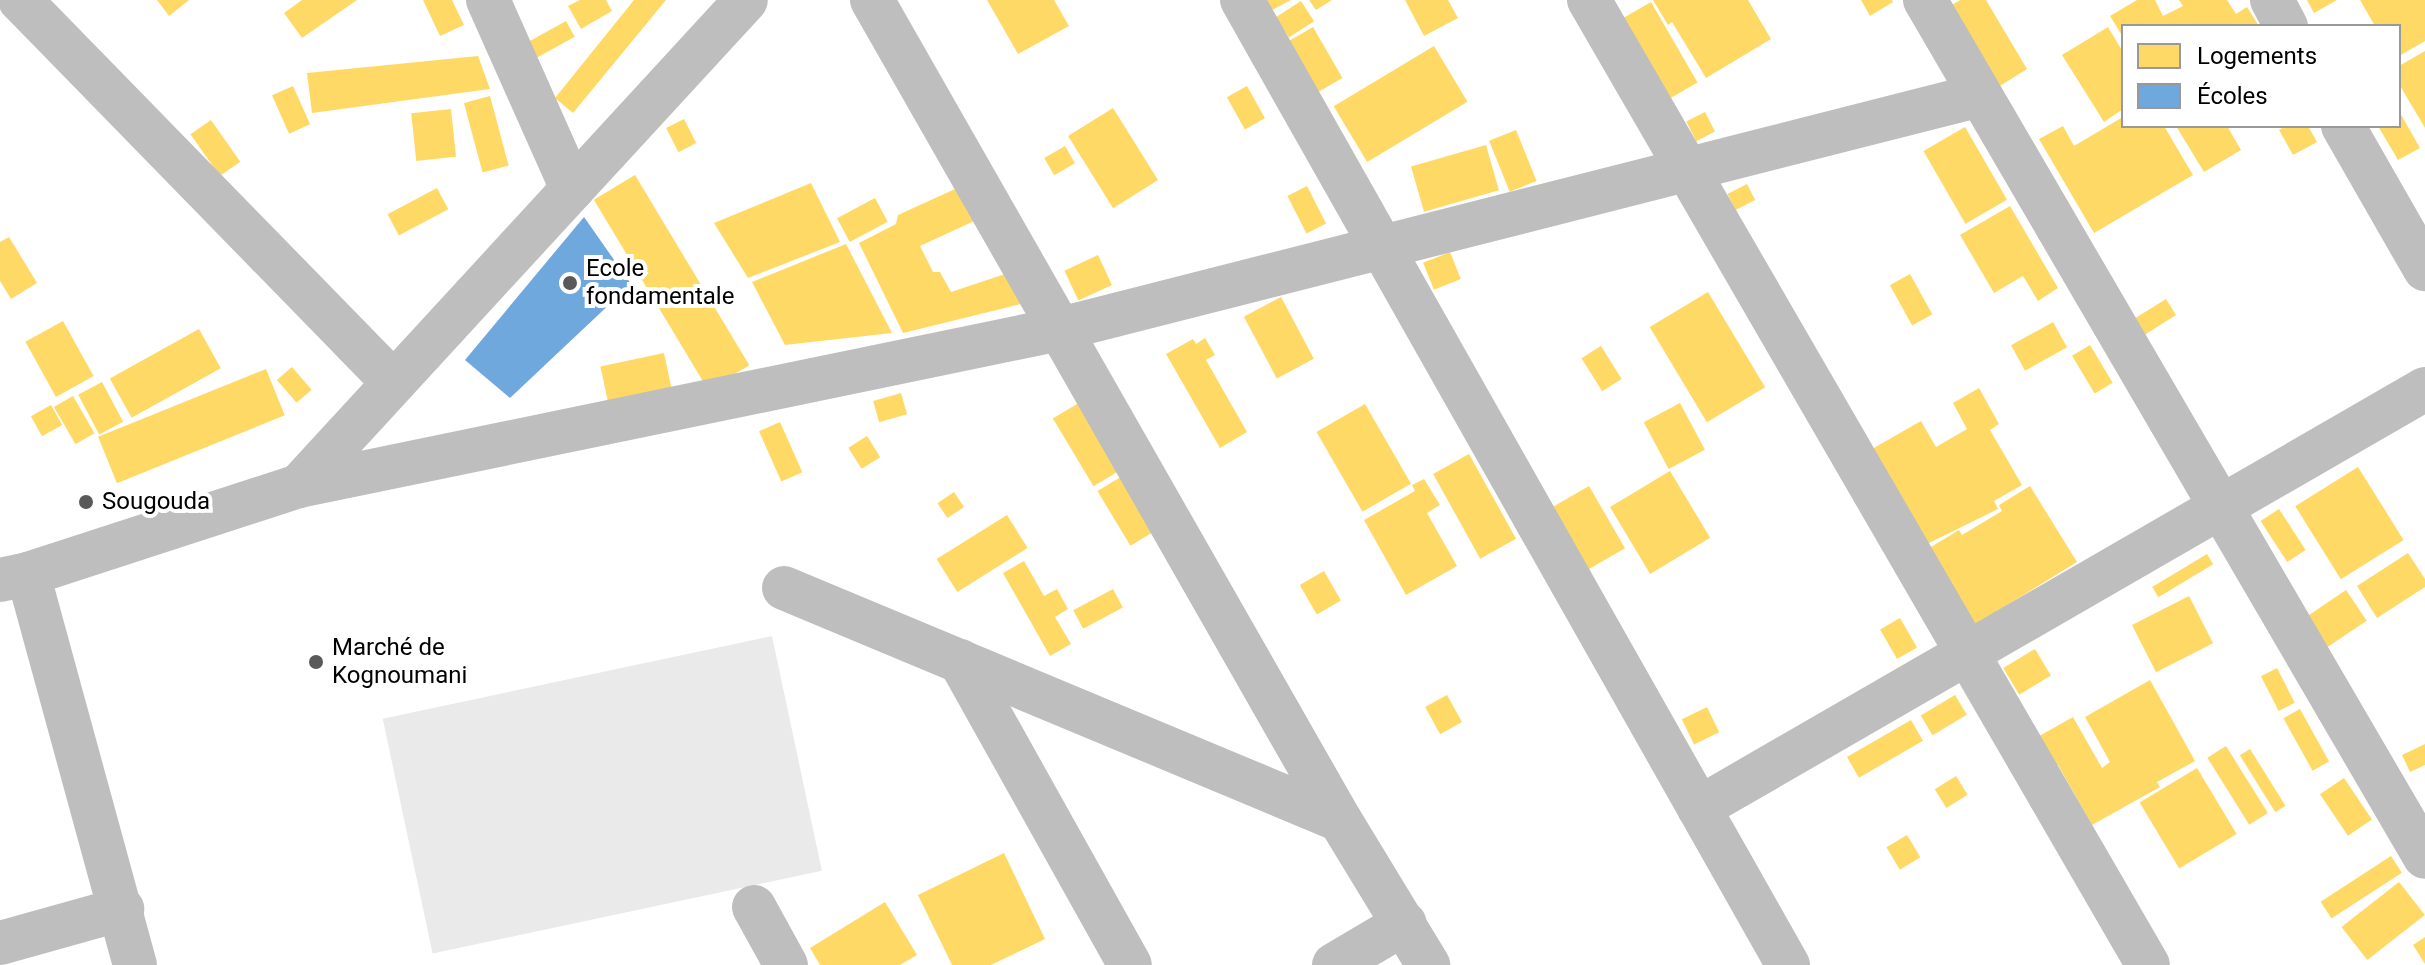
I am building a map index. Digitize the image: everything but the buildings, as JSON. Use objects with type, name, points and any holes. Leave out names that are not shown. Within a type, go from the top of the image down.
[{"type":"street","points":[[20,0],[394,383]]},
{"type":"street","points":[[488,0],[572,189]]},
{"type":"street","points":[[299,486],[746,0]]},
{"type":"street","points":[[872,0],[1340,820],[1428,965]]},
{"type":"street","points":[[1242,0],[1788,965]]},
{"type":"street","points":[[1589,0],[2148,965]]},
{"type":"street","points":[[1925,0],[2425,857]]},
{"type":"street","points":[[2272,0],[2285,24]]},
{"type":"street","points":[[135,965],[122,909],[14,577],[299,486],[1060,329],[1980,95]]},
{"type":"street","points":[[2344,128],[2425,269]]},
{"type":"street","points":[[1699,808],[2425,389]]},
{"type":"street","points":[[784,588],[1340,820]]},
{"type":"street","points":[[960,661],[1130,965]]},
{"type":"street","points":[[754,907],[786,965]]},
{"type":"street","points":[[0,943],[122,909]]},
{"type":"street","points":[[1334,965],[1405,923]]},
{"type":"shaded area","points":[[772,636],[822,871],[433,954],[383,719]]},
{"type":"place","name":"Ecole fondamentale","points":[[570,283]]},
{"type":"place","name":"Sougouda","points":[[86,502]]},
{"type":"place","name":"Marché de Kognoumani","points":[[316,662]]}]
